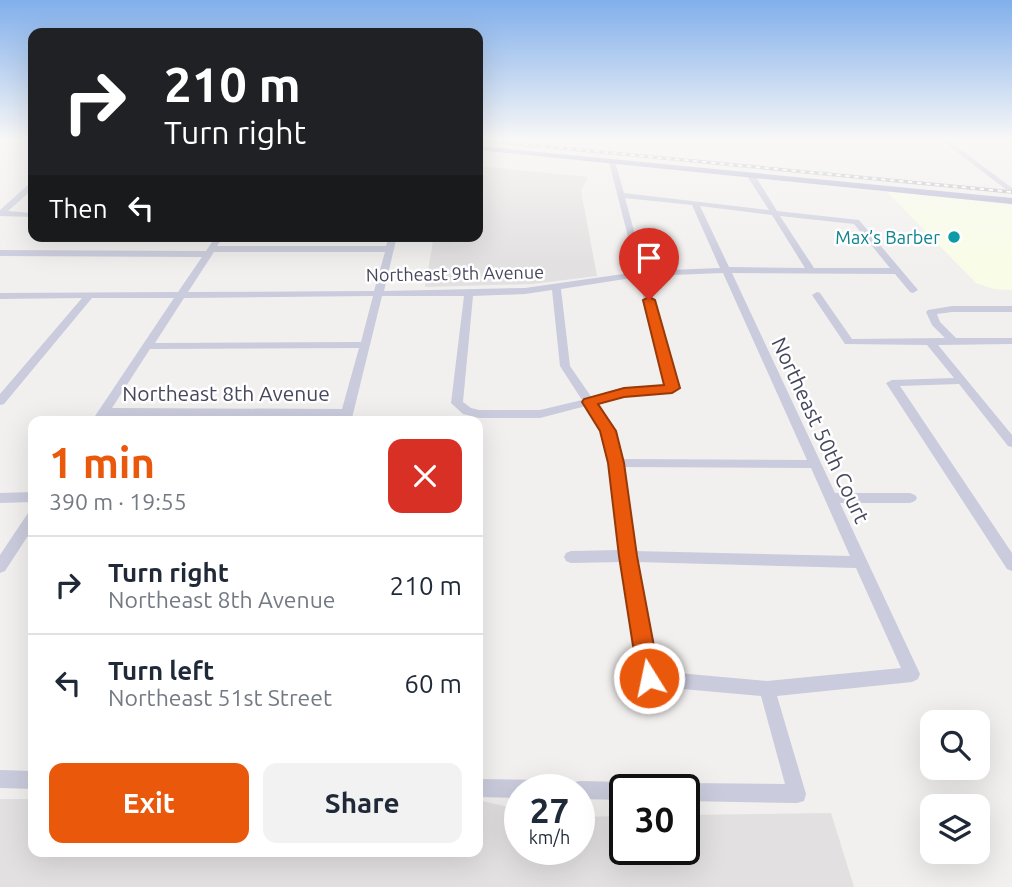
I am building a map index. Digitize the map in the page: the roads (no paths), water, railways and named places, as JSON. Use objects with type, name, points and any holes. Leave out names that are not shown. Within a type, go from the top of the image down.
[{"type":"main road","points":[[807,181],[1012,201]]},
{"type":"street","points":[[469,293],[457,403],[467,411],[479,414],[540,414],[624,393],[672,388],[617,181]]},
{"type":"street","points":[[754,181],[812,271]]},
{"type":"street","points":[[1,214],[28,190]]},
{"type":"street","points":[[621,195],[856,222],[913,290]]},
{"type":"street","name":"Northeast 50th Court","points":[[695,203],[912,674]]},
{"type":"street","points":[[1,214],[28,215]]},
{"type":"street","points":[[101,416],[216,242]]},
{"type":"street","points":[[346,416],[391,242]]},
{"type":"street","points":[[0,253],[389,249]]},
{"type":"street","name":"Northeast 9th Avenue","points":[[0,296],[469,293],[556,288],[642,274],[726,270],[896,271]]},
{"type":"street","points":[[556,288],[565,366],[608,431],[616,463],[628,556],[649,678],[767,689],[912,674]]},
{"type":"street","points":[[0,401],[89,296]]},
{"type":"street","points":[[817,296],[849,342],[932,344],[953,341],[1012,341]]},
{"type":"street","points":[[953,341],[936,323],[931,312],[952,309],[1012,309]]},
{"type":"street","points":[[932,344],[1012,443]]},
{"type":"street","points":[[147,346],[364,345]]},
{"type":"street","points":[[962,381],[892,383],[1012,565]]},
{"type":"street","points":[[616,463],[815,464]]},
{"type":"street","points":[[0,498],[28,498]]},
{"type":"street","points":[[833,498],[911,498]]},
{"type":"street","points":[[0,567],[28,525]]},
{"type":"street","points":[[571,557],[861,562]]},
{"type":"street","points":[[700,792],[797,794],[767,689]]},
{"type":"street","points":[[0,779],[28,780]]},
{"type":"street","points":[[483,788],[504,788]]},
{"type":"railway","points":[[903,181],[1012,192]]},
{"type":"place","name":"Max’s Barber","points":[[954,237]]}]
